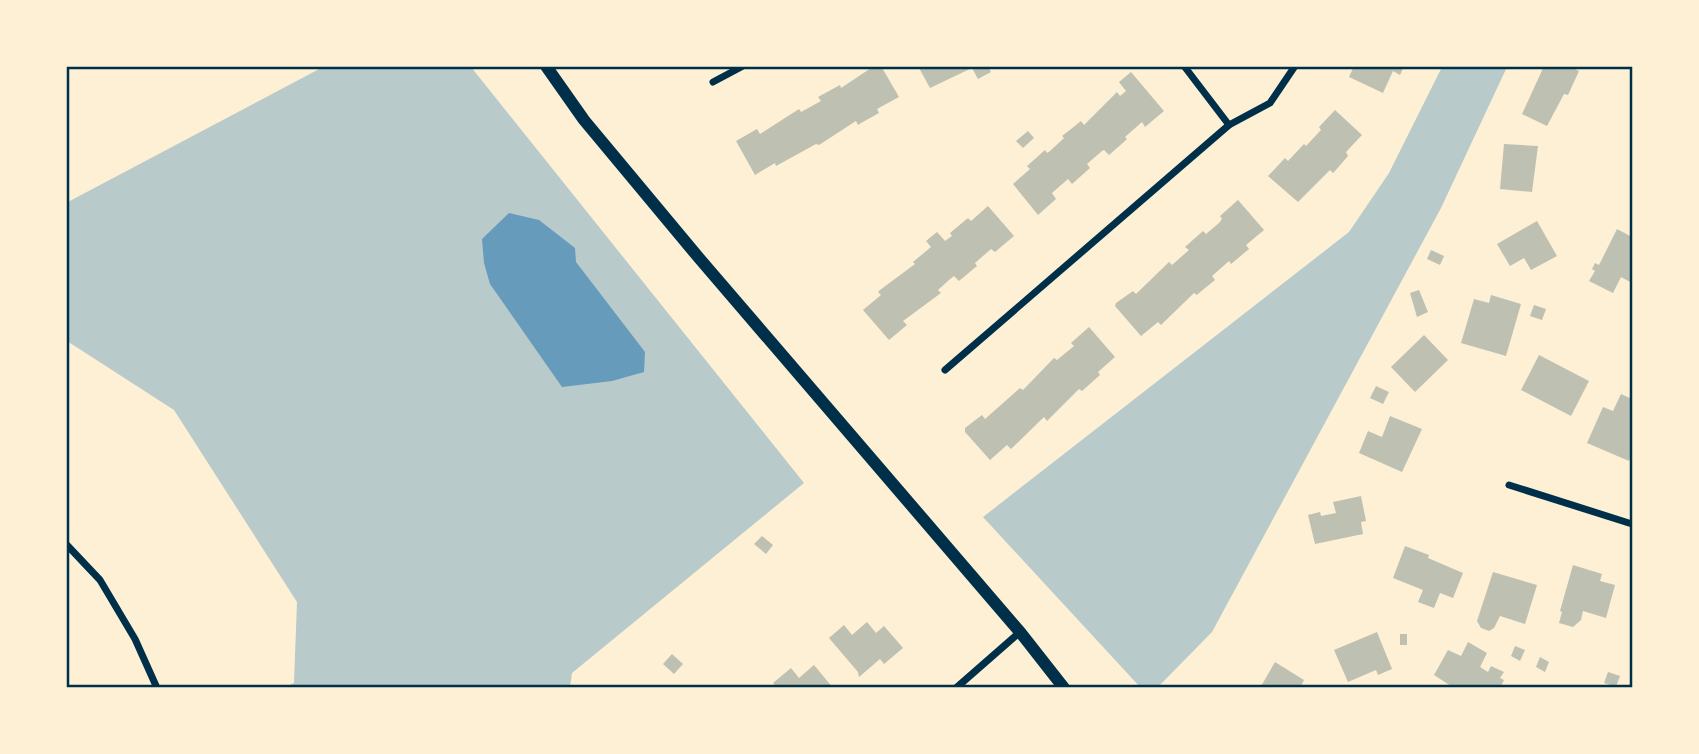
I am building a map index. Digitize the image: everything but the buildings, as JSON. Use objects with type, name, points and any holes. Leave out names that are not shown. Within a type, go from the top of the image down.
[{"type":"street","points":[[546,66],[584,120],[1020,632],[1064,688]]},
{"type":"street","points":[[713,82],[743,66]]},
{"type":"street","points":[[1184,66],[1229,125]]},
{"type":"street","points":[[945,370],[1229,125],[1270,103],[1295,66]]},
{"type":"street","points":[[1509,485],[1633,524]]},
{"type":"street","points":[[66,544],[100,580],[135,639],[157,688]]},
{"type":"street","points":[[956,688],[1020,632]]},
{"type":"shaded area","points":[[323,67],[471,67],[804,483],[572,673],[570,687],[285,687],[294,683],[297,602],[174,410],[67,341],[66,203]]},
{"type":"shaded area","points":[[1442,67],[1507,67],[1441,208],[1212,632],[1158,687],[1140,687],[983,517],[1349,232],[1389,173]]},
{"type":"water","points":[[509,213],[539,220],[575,248],[576,262],[645,352],[644,372],[612,381],[562,387],[490,284],[484,263],[482,239]]}]
